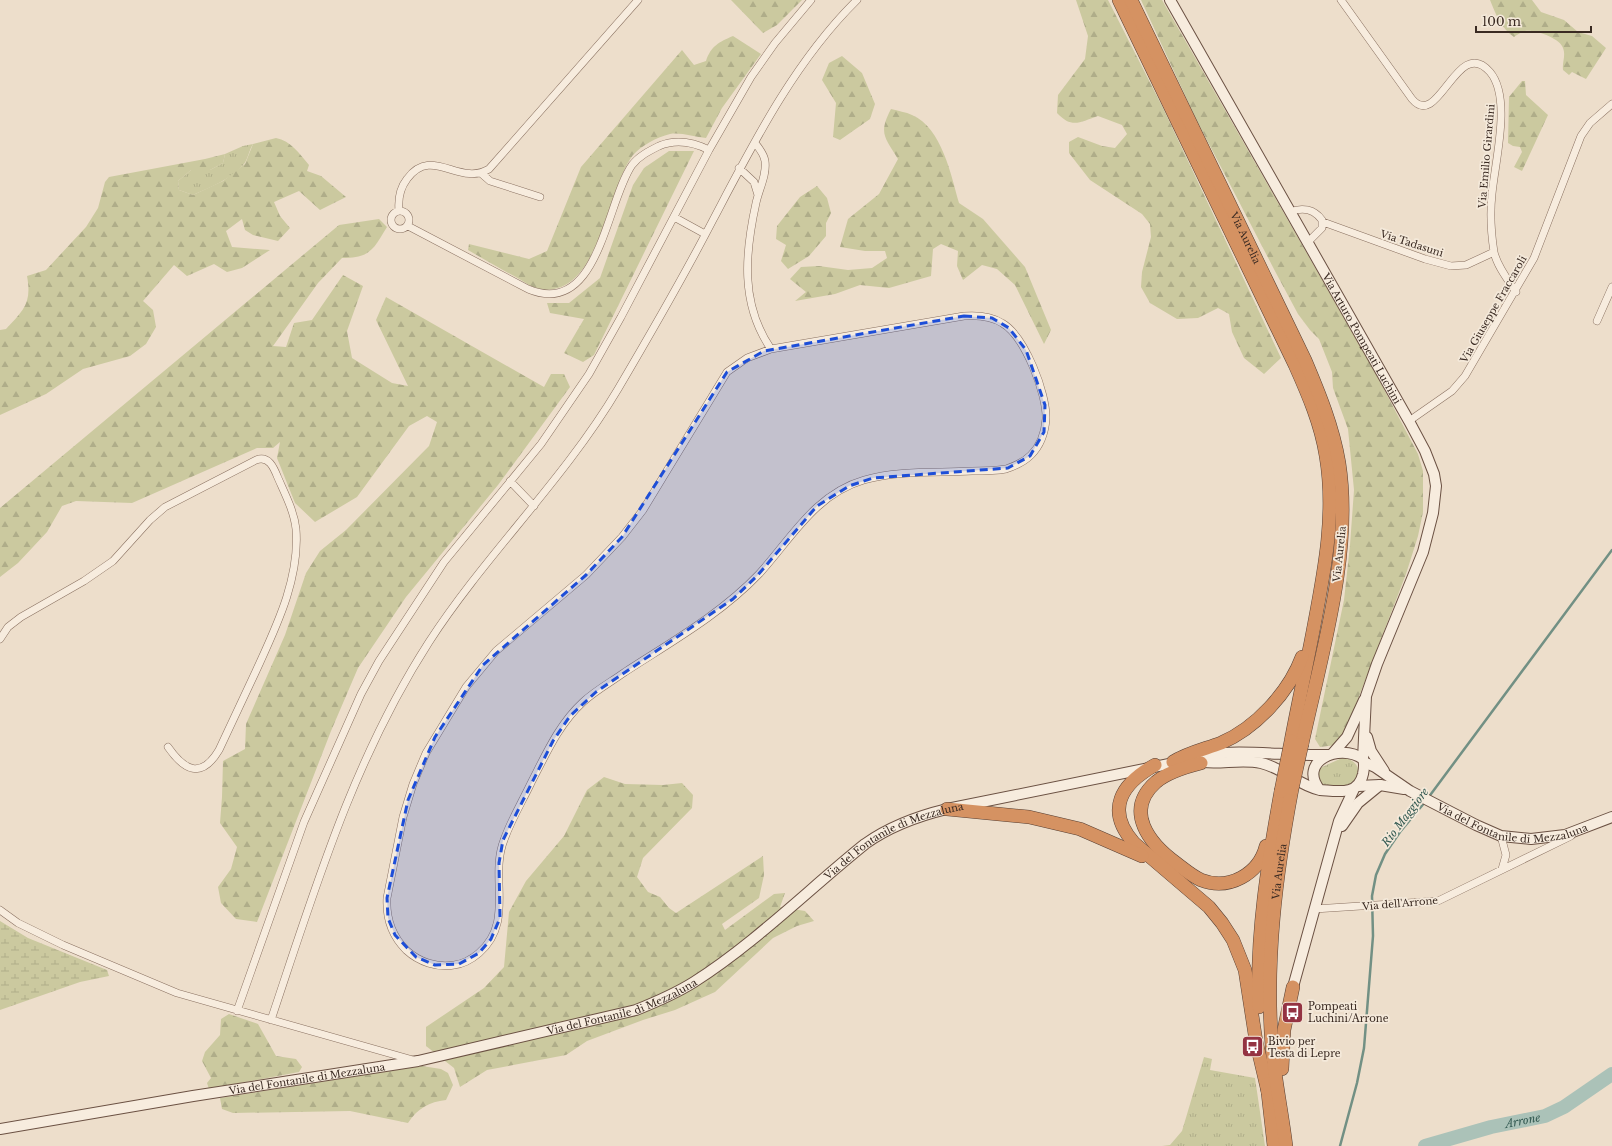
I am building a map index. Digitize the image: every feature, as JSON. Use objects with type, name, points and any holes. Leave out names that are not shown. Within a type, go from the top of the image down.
[{"type":"highway","points":[[1114,0],[1151,66]]},
{"type":"highway","name":"Via Aurelia","points":[[1119,0],[1295,364],[1318,423],[1326,456],[1330,501],[1329,533],[1296,742]]},
{"type":"highway","name":"Via Aurelia","points":[[1131,0],[1304,360],[1324,407],[1337,452],[1342,500],[1338,568],[1296,742],[1286,790],[1274,907],[1270,981],[1272,1046],[1286,1142]]},
{"type":"highway","points":[[1173,762],[1237,735],[1260,716],[1281,694],[1299,665],[1305,649],[1313,613],[1318,604]]},
{"type":"highway","points":[[1195,761],[1157,782],[1145,796],[1142,814],[1144,828],[1153,844],[1197,878],[1213,883],[1228,882],[1244,876],[1253,869],[1263,856],[1273,807],[1278,804]]},
{"type":"highway","points":[[1156,765],[1130,783],[1123,794],[1118,810],[1126,834],[1153,860],[1209,907],[1226,929],[1237,949],[1248,982],[1256,1041],[1268,1092]]},
{"type":"highway","name":"Via Aurelia","points":[[1274,1146],[1259,1013],[1259,946],[1270,850],[1278,804],[1286,790]]},
{"type":"highway","points":[[947,809],[1029,817],[1080,829],[1153,860]]},
{"type":"highway","points":[[1286,1142],[1288,1126],[1282,1076],[1282,1051],[1284,1030],[1293,987]]},
{"type":"street","points":[[399,211],[399,198],[404,183],[421,167],[438,166],[470,175],[482,174],[489,169],[638,0]]},
{"type":"street","points":[[237,1011],[304,822],[369,678],[388,646],[444,562],[541,444],[595,364],[709,150],[759,65],[811,0]]},
{"type":"street","points":[[271,1020],[335,830],[388,714],[412,670],[459,598],[534,506],[610,402],[705,234],[739,168],[808,58],[835,24],[857,0]]},
{"type":"street","name":"Via Arturo Pompeati Luchini","points":[[1170,0],[1307,244],[1409,421],[1425,451],[1434,474],[1436,486],[1433,513],[1423,552],[1376,664],[1366,696],[1345,740],[1331,754]]},
{"type":"street","name":"Via Emilio Girardini","points":[[1341,0],[1412,99],[1419,105],[1427,105],[1434,101],[1456,74],[1467,65],[1475,64],[1482,66],[1493,77],[1500,91],[1502,108],[1492,198],[1494,252],[1502,270],[1516,292]]},
{"type":"street","name":"Via Giuseppe Fraccaroli","points":[[1409,421],[1452,391],[1462,381],[1516,292],[1534,258],[1581,136],[1590,123],[1609,111],[1612,104]]},
{"type":"street","points":[[408,226],[528,289],[542,294],[555,293],[573,286],[588,269],[598,251],[626,176],[640,157],[654,148],[675,141],[701,146],[709,150]]},
{"type":"street","points":[[755,143],[762,153],[765,162],[764,175],[758,195],[750,239],[747,283],[755,321],[771,349]]},
{"type":"street","points":[[739,168],[754,182],[758,195]]},
{"type":"street","points":[[482,174],[490,181],[540,197]]},
{"type":"street","name":"Via Tadasuni","points":[[1290,212],[1306,209],[1315,213],[1323,222],[1425,259],[1451,266],[1466,265],[1494,252]]},
{"type":"street","points":[[399,211],[408,214],[410,220],[408,226],[401,230],[393,226],[391,217],[399,211]]},
{"type":"street","points":[[674,217],[705,234]]},
{"type":"street","points":[[1307,244],[1320,231],[1323,222]]},
{"type":"street","points":[[1597,321],[1612,287]]},
{"type":"street","points":[[964,316],[992,318],[1009,328],[1018,336],[1026,350],[1044,405],[1046,416],[1044,432],[1037,447],[1030,456],[1008,468],[997,470],[902,474],[873,478],[849,486],[817,506],[800,523],[757,576],[733,598],[596,692],[570,716],[550,748],[502,844],[498,870],[500,918],[493,936],[479,953],[459,964],[435,965],[416,957],[406,949],[395,934],[388,918],[386,898],[408,800],[420,766],[435,737],[466,687],[487,661],[586,575],[626,533],[658,485],[726,372],[747,358],[771,349],[964,316]]},
{"type":"street","points":[[0,639],[8,627],[21,617],[84,581],[113,561],[150,520],[165,507],[256,460],[261,458],[268,460],[275,470],[291,508],[296,528],[296,547],[291,580],[283,610],[219,750],[211,761],[197,768],[185,766],[178,762],[168,747]]},
{"type":"street","points":[[510,481],[534,506]]},
{"type":"street","name":"Via Arturo Pompeati Luchini","points":[[1363,760],[1366,696]]},
{"type":"street","name":"Via Arturo Pompeati Luchini","points":[[1364,721],[1369,747],[1386,774]]},
{"type":"street","name":"Via del Fontanile di Mezzaluna","points":[[1195,761],[1199,756],[1251,751],[1306,756],[1331,754]]},
{"type":"street","points":[[1293,987],[1340,817],[1362,778],[1363,760],[1349,752],[1331,754],[1318,762],[1314,769],[1314,778],[1320,790],[1338,791],[1356,788]]},
{"type":"street","name":"Via del Fontanile di Mezzaluna","points":[[1363,760],[1412,792],[1476,825],[1501,836],[1521,839],[1542,839],[1570,834],[1595,824]]},
{"type":"street","name":"Via del Fontanile di Mezzaluna","points":[[0,1129],[193,1096],[418,1061],[636,1010],[666,997],[693,982],[724,960],[870,840],[910,820],[947,809],[1173,762],[1235,761],[1263,763],[1280,770],[1305,786],[1320,790]]},
{"type":"street","points":[[1336,835],[1356,806],[1380,785]]},
{"type":"street","name":"Via del Fontanile di Mezzaluna","points":[[1356,788],[1380,785],[1412,792]]},
{"type":"street","name":"Via dell'Arrone","points":[[1314,909],[1367,907],[1438,901],[1452,896],[1502,869],[1612,817]]},
{"type":"street","points":[[1501,836],[1506,855],[1502,869]]},
{"type":"street","points":[[0,910],[18,923],[63,945],[177,993],[418,1061]]},
{"type":"highlighted area","points":[[964,316],[992,318],[1009,328],[1026,350],[1045,405],[1044,432],[1030,456],[1008,468],[873,478],[849,486],[817,506],[757,576],[733,599],[596,692],[570,716],[553,741],[503,840],[499,863],[500,918],[491,939],[479,953],[459,964],[435,965],[416,957],[395,935],[388,918],[387,898],[408,800],[435,737],[483,665],[586,575],[622,537],[727,372],[764,351]]},
{"type":"green space","points":[[731,0],[802,0],[777,25],[763,33]]},
{"type":"green space","points":[[1076,0],[1108,0],[1163,108],[1281,358],[1264,374],[1244,358],[1232,332],[1229,314],[1218,308],[1198,318],[1177,319],[1150,303],[1141,287],[1142,272],[1151,237],[1150,224],[1142,214],[1090,180],[1069,153],[1069,142],[1078,137],[1102,146],[1115,148],[1127,134],[1122,125],[1098,116],[1081,122],[1072,123],[1062,118],[1057,113],[1058,95],[1085,59],[1088,36]]},
{"type":"green space","points":[[1141,0],[1162,0],[1377,376],[1418,454],[1423,471],[1423,512],[1418,536],[1406,574],[1345,733],[1336,745],[1320,747],[1315,739],[1344,600],[1350,545],[1354,490],[1348,429],[1333,388],[1332,372],[1319,339],[1298,314],[1276,273],[1196,119]]},
{"type":"green space","points":[[1490,0],[1532,0],[1541,12],[1564,20],[1578,32],[1592,36],[1606,48],[1586,79],[1572,72],[1569,75],[1563,70],[1563,48],[1558,41],[1547,35],[1529,31],[1525,31],[1514,37],[1502,25]]},
{"type":"green space","points":[[733,36],[761,54],[722,108],[706,138],[683,134],[670,134],[650,142],[640,148],[633,155],[624,171],[599,239],[588,260],[576,277],[559,288],[539,289],[468,250],[469,244],[529,259],[547,251],[581,167],[682,50],[694,65],[706,61],[710,52],[716,45]]},
{"type":"green space","points":[[842,56],[862,73],[875,104],[870,119],[840,140],[833,137],[836,103],[822,80],[829,63]]},
{"type":"green space","points":[[1522,81],[1525,81],[1526,95],[1548,115],[1522,171],[1514,167],[1522,152],[1520,147],[1513,146],[1508,143],[1509,97]]},
{"type":"green space","points":[[891,109],[912,115],[922,121],[931,130],[944,153],[949,166],[959,203],[983,219],[1025,267],[1051,330],[1044,344],[1015,285],[997,269],[982,265],[963,280],[957,266],[958,251],[941,244],[933,249],[931,276],[889,288],[860,285],[835,294],[795,301],[806,292],[790,279],[801,267],[819,266],[848,270],[872,268],[887,258],[885,251],[865,251],[840,247],[848,219],[879,194],[898,159],[887,140],[884,130],[887,117]]},
{"type":"green space","points":[[276,138],[286,142],[298,152],[309,165],[307,171],[321,176],[346,197],[320,210],[299,191],[274,202],[280,216],[290,228],[278,241],[253,235],[245,230],[242,219],[226,231],[232,247],[270,250],[242,268],[227,272],[214,264],[187,276],[174,265],[143,301],[153,310],[156,327],[146,344],[130,356],[83,369],[46,394],[0,415],[0,330],[6,329],[25,306],[28,293],[27,276],[46,270],[86,227],[98,208],[105,182],[109,177],[225,154],[223,163],[210,170],[191,170],[178,181],[179,190],[193,195],[223,181],[245,164],[253,144]]},
{"type":"green space","points":[[253,144],[244,164],[227,178],[193,195],[179,190],[178,181],[191,170],[210,170],[223,163],[225,154],[243,146]]},
{"type":"green space","points":[[669,151],[694,151],[594,355],[583,362],[564,353],[584,319],[550,313],[547,303],[569,303],[600,278],[633,185],[644,168]]},
{"type":"green space","points":[[817,186],[827,198],[831,213],[826,223],[826,236],[809,256],[788,269],[781,261],[786,245],[776,239],[777,226],[800,197]]},
{"type":"green space","points":[[379,219],[387,227],[374,247],[365,254],[351,258],[342,258],[318,283],[273,346],[286,347],[294,323],[312,320],[343,275],[363,286],[347,331],[352,358],[392,383],[408,386],[376,320],[386,297],[544,387],[551,374],[564,374],[570,387],[498,485],[406,597],[358,668],[331,731],[257,922],[236,919],[221,903],[218,887],[231,869],[237,847],[220,823],[223,761],[245,749],[246,724],[285,635],[306,573],[320,551],[346,530],[429,446],[437,422],[427,416],[409,426],[357,497],[315,522],[295,503],[277,458],[280,442],[273,448],[257,448],[132,503],[76,501],[62,506],[47,532],[18,563],[0,577],[0,508],[339,225]]},
{"type":"green space","points":[[1344,757],[1353,762],[1358,768],[1355,779],[1352,784],[1326,788],[1319,779],[1318,774],[1320,768]]},
{"type":"green space","points":[[604,777],[625,784],[663,785],[682,783],[693,795],[692,808],[643,858],[637,877],[648,892],[660,897],[669,908],[676,913],[763,856],[764,875],[759,898],[722,924],[725,930],[774,894],[785,893],[780,907],[805,911],[814,921],[797,926],[773,938],[715,992],[675,1010],[643,1020],[587,1041],[566,1055],[487,1070],[460,1087],[454,1068],[426,1046],[426,1027],[484,988],[504,967],[509,912],[526,881],[564,836],[587,790]]},
{"type":"green space","points":[[0,921],[28,938],[107,970],[109,976],[80,982],[0,1010]]},
{"type":"green space","points":[[229,1014],[258,1024],[276,1056],[296,1059],[302,1067],[299,1072],[209,1089],[207,1083],[211,1078],[202,1061],[205,1052],[220,1035],[221,1019]]},
{"type":"green space","points":[[1204,1057],[1212,1059],[1210,1070],[1255,1078],[1265,1146],[1162,1146],[1170,1145],[1182,1131]]},
{"type":"green space","points":[[422,1066],[441,1069],[448,1073],[453,1085],[446,1100],[434,1102],[424,1107],[416,1113],[408,1123],[350,1111],[233,1113],[222,1109],[220,1098]]},
{"type":"waterway","name":"Rio Maggiore","points":[[1428,798],[1612,550]]},
{"type":"waterway","name":"Rio Maggiore","points":[[1340,1146],[1357,1083],[1364,1048],[1373,936],[1372,896],[1376,875],[1385,854],[1400,832],[1425,802]]},
{"type":"waterway","name":"Arrone","points":[[1425,1146],[1491,1127],[1545,1116],[1564,1107],[1612,1074]]},
{"type":"place","name":"Pompeati Luchini/Arrone","points":[[1292,1012]]},
{"type":"place","name":"Bivio per Testa di Lepre","points":[[1253,1047]]}]
